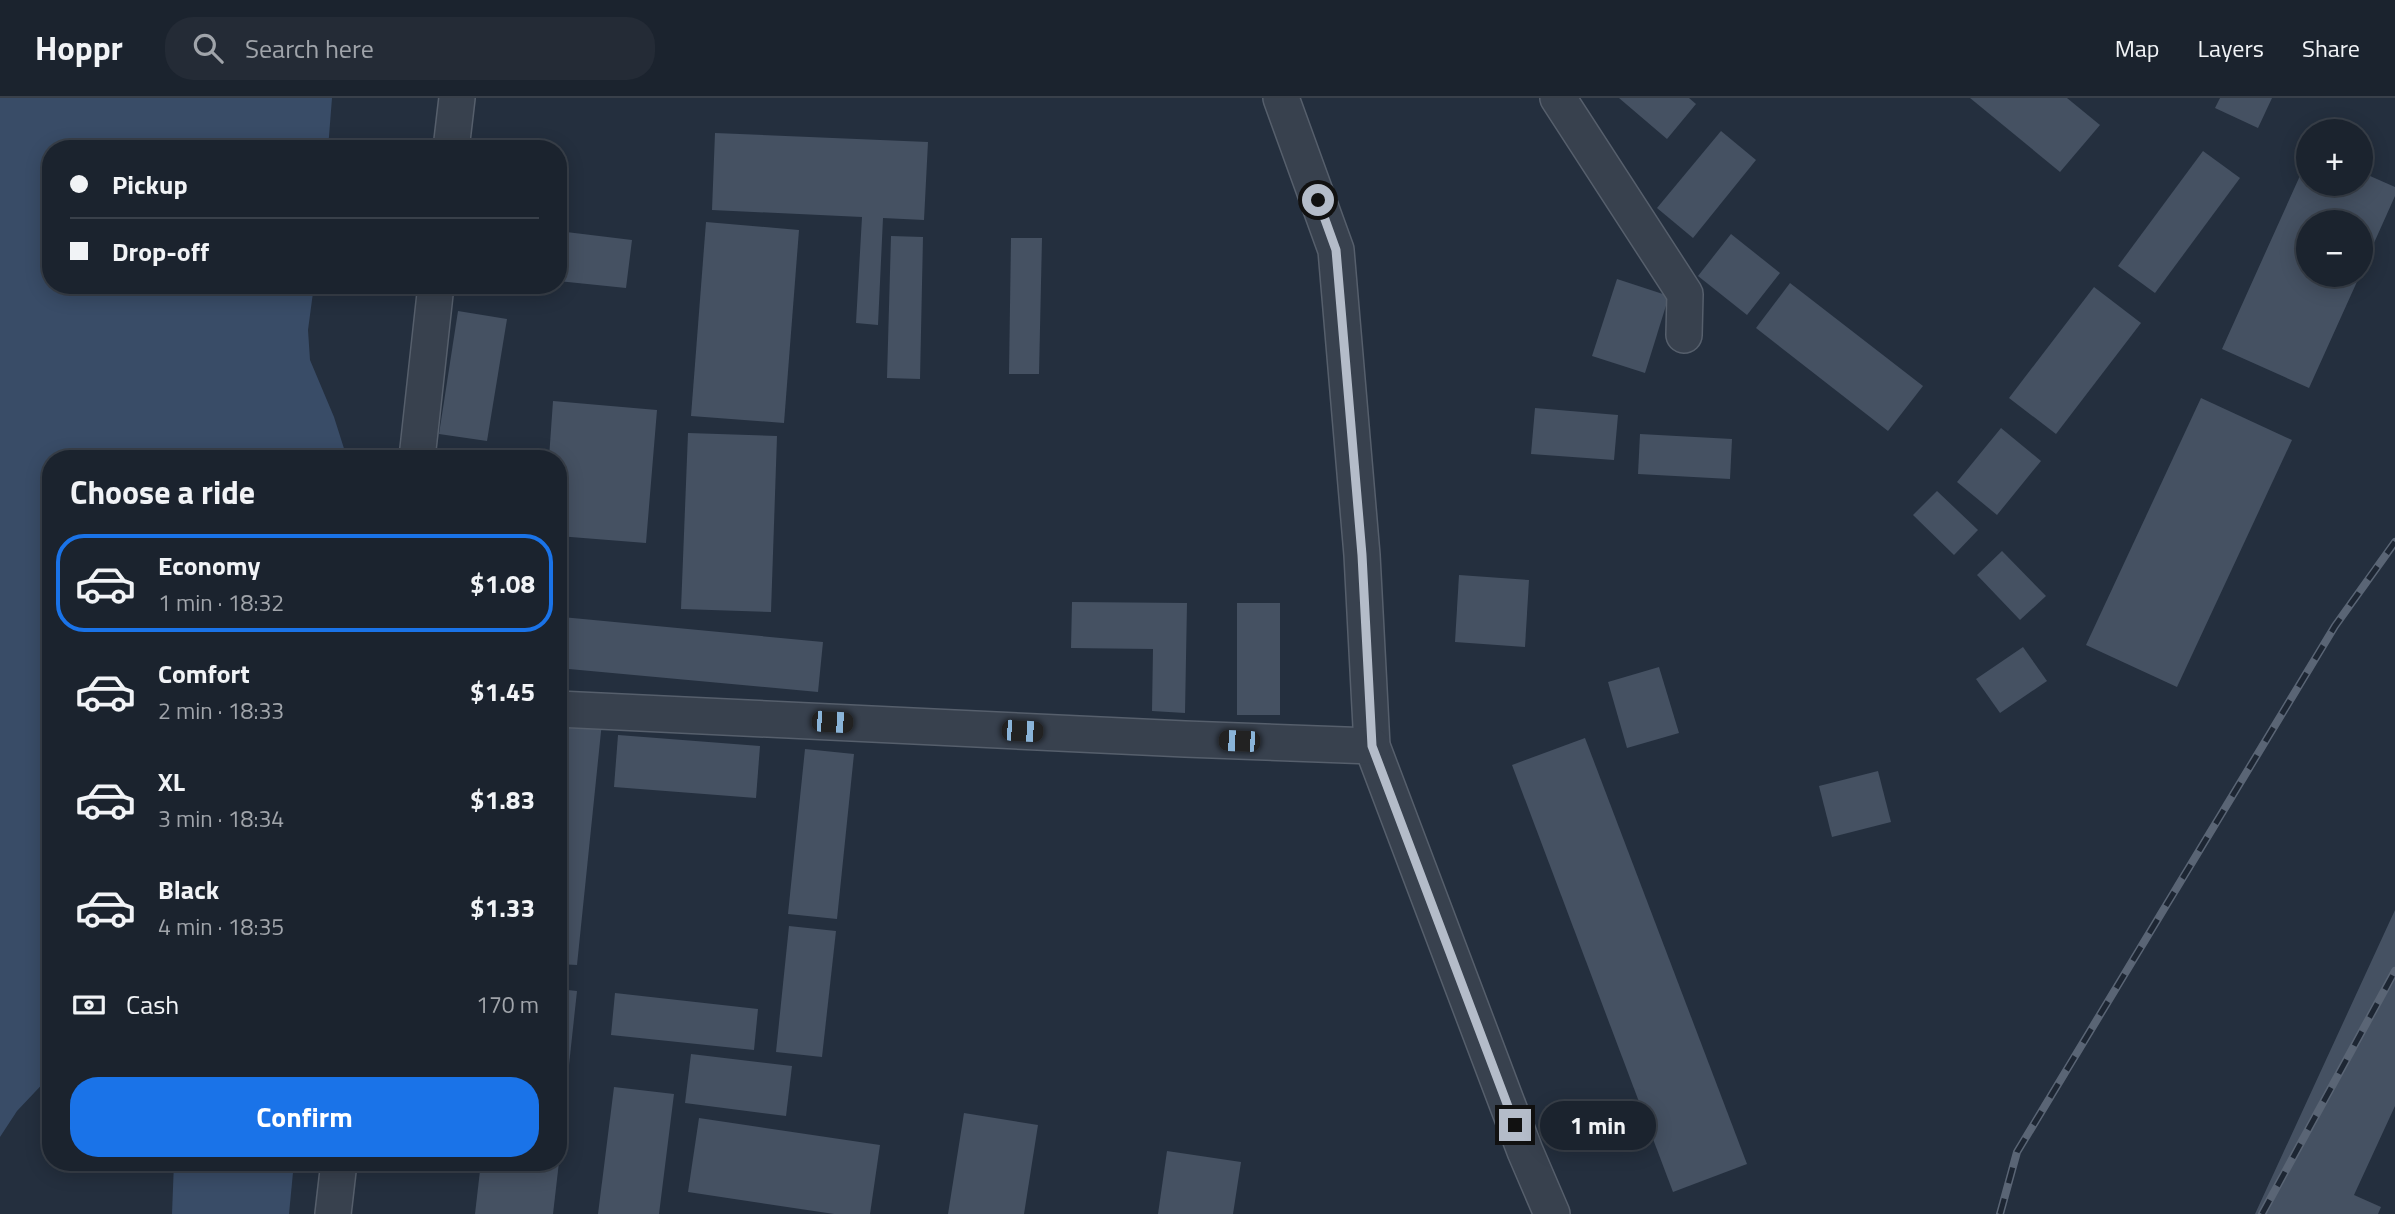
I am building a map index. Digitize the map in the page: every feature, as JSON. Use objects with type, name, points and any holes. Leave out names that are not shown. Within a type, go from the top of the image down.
[{"type":"street","points":[[452,140],[457,98]]},
{"type":"street","points":[[1281,98],[1336,250],[1362,555],[1372,746],[1525,1151],[1552,1214]]},
{"type":"street","points":[[1558,98],[1685,294],[1684,335]]},
{"type":"street","points":[[418,450],[435,294]]},
{"type":"street","points":[[567,709],[1372,746]]},
{"type":"street","points":[[333,1214],[338,1171]]},
{"type":"water","points":[[0,98],[332,98],[329,140],[42,140],[42,294],[313,294],[308,330],[310,360],[344,450],[42,450],[42,1085],[17,1111],[0,1137]]},
{"type":"water","points":[[174,1171],[293,1171],[289,1214],[172,1214]]},
{"type":"building","points":[[1619,98],[1689,98],[1696,104],[1667,139]]},
{"type":"building","points":[[1970,98],[2067,98],[2100,125],[2060,172]]},
{"type":"building","points":[[2220,98],[2272,98],[2258,128],[2215,108]]},
{"type":"building","points":[[1721,131],[1756,160],[1693,238],[1657,208]]},
{"type":"building","points":[[715,133],[928,142],[924,220],[883,218],[878,325],[856,323],[862,217],[712,210]]},
{"type":"building","points":[[2203,151],[2240,178],[2155,293],[2118,266]]},
{"type":"building","points":[[2373,177],[2395,187],[2395,196],[2373,245],[2373,210],[2296,210],[2296,287],[2355,287],[2309,388],[2222,349],[2296,185],[2296,196],[2373,196]]},
{"type":"building","points":[[706,222],[799,230],[784,423],[691,416]]},
{"type":"building","points":[[567,232],[632,240],[626,288],[567,282]]},
{"type":"building","points":[[1731,234],[1780,273],[1747,315],[1698,276]]},
{"type":"building","points":[[891,236],[923,237],[920,379],[887,378]]},
{"type":"building","points":[[1011,238],[1042,238],[1039,374],[1009,374]]},
{"type":"building","points":[[1617,279],[1669,296],[1645,373],[1592,356]]},
{"type":"building","points":[[1790,283],[1923,386],[1888,431],[1756,328]]},
{"type":"building","points":[[2094,287],[2141,323],[2056,434],[2009,398]]},
{"type":"building","points":[[458,311],[507,319],[487,441],[439,434]]},
{"type":"building","points":[[2201,398],[2292,440],[2177,687],[2086,645]]},
{"type":"building","points":[[553,401],[657,410],[646,543],[567,537],[567,450],[550,450]]},
{"type":"building","points":[[1535,408],[1618,415],[1614,460],[1531,454]]},
{"type":"building","points":[[2001,428],[2041,461],[1997,515],[1957,482]]},
{"type":"building","points":[[688,433],[777,436],[771,612],[681,609]]},
{"type":"building","points":[[1640,434],[1732,439],[1730,479],[1638,474]]},
{"type":"building","points":[[1937,491],[1978,530],[1954,555],[1913,515]]},
{"type":"building","points":[[2002,551],[2046,596],[2020,620],[1977,575]]},
{"type":"building","points":[[1459,575],[1529,580],[1525,647],[1455,642]]},
{"type":"building","points":[[1072,602],[1187,603],[1185,713],[1152,711],[1153,649],[1071,648]]},
{"type":"building","points":[[1237,603],[1280,603],[1280,715],[1237,715]]},
{"type":"building","points":[[567,617],[823,642],[818,692],[567,669]]},
{"type":"building","points":[[2023,647],[2047,681],[2000,713],[1976,679]]},
{"type":"building","points":[[1659,667],[1679,733],[1627,748],[1608,682]]},
{"type":"building","points":[[567,718],[602,722],[577,965],[567,964]]},
{"type":"building","points":[[618,735],[760,746],[756,798],[614,787]]},
{"type":"building","points":[[1585,738],[1747,1164],[1673,1192],[1512,765]]},
{"type":"building","points":[[805,749],[854,754],[837,919],[788,914]]},
{"type":"building","points":[[1878,771],[1891,822],[1832,837],[1819,786]]},
{"type":"building","points":[[2395,910],[2395,1106],[2354,1195],[2381,1207],[2378,1214],[2255,1214]]},
{"type":"building","points":[[789,926],[836,931],[822,1057],[776,1052]]},
{"type":"building","points":[[567,990],[577,991],[567,1083]]},
{"type":"building","points":[[615,993],[758,1009],[754,1050],[611,1035]]},
{"type":"building","points":[[691,1054],[792,1066],[786,1116],[685,1103]]},
{"type":"building","points":[[614,1087],[674,1094],[659,1214],[598,1214]]},
{"type":"building","points":[[964,1113],[1038,1125],[1024,1214],[948,1214]]},
{"type":"building","points":[[699,1118],[880,1145],[870,1214],[834,1214],[688,1192]]},
{"type":"building","points":[[1167,1151],[1241,1162],[1233,1214],[1158,1214]]},
{"type":"building","points":[[480,1171],[558,1171],[553,1214],[475,1214]]},
{"type":"railway","points":[[2000,1214],[2017,1152],[2335,626],[2395,542]]},
{"type":"railway","points":[[2262,1214],[2395,971]]},
{"type":"route","points":[[1318,200],[1336,250],[1362,555],[1372,746],[1515,1125]]}]
